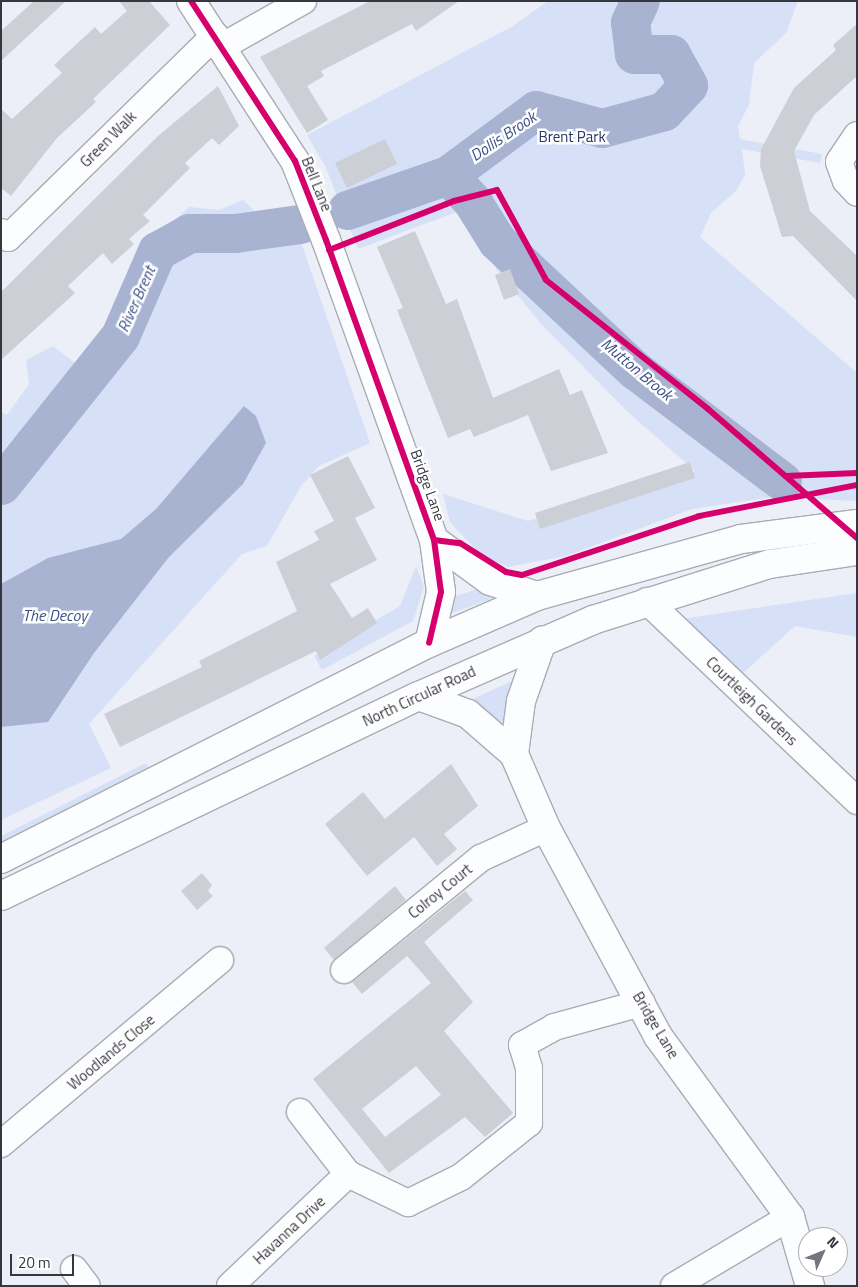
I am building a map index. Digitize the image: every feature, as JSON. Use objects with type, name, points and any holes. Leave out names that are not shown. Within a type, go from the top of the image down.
[{"type":"main road","name":"Bell Lane","points":[[191,1],[219,40],[295,161],[381,396]]},
{"type":"main road","name":"Bridge Lane","points":[[381,396],[434,540],[442,592],[429,643]]},
{"type":"main road","points":[[1,859],[429,643],[537,596],[741,539],[857,524]]},
{"type":"main road","points":[[434,540],[490,581],[537,596]]},
{"type":"main road","name":"North Circular Road","points":[[1,896],[419,696],[542,641],[647,601],[770,564],[857,551]]},
{"type":"main road","points":[[514,754],[521,701],[542,641]]},
{"type":"main road","name":"Bridge Lane","points":[[419,696],[468,714],[514,754],[546,828],[642,1003],[658,1036],[790,1217],[810,1286]]},
{"type":"street","points":[[219,40],[303,1]]},
{"type":"street","name":"Green Walk","points":[[1,232],[8,238],[219,40]]},
{"type":"street","points":[[857,135],[839,162],[846,181],[857,193]]},
{"type":"street","name":"Courtleigh Gardens","points":[[647,601],[857,801]]},
{"type":"street","name":"Colroy Court","points":[[344,970],[481,858],[546,828]]},
{"type":"street","name":"Woodlands Close","points":[[1,1144],[220,960]]},
{"type":"street","points":[[300,1112],[348,1174],[408,1203],[460,1177],[529,1123],[529,1068],[522,1045],[554,1027],[642,1003]]},
{"type":"street","name":"Havanna Drive","points":[[230,1286],[348,1174]]},
{"type":"street","points":[[674,1286],[790,1217]]},
{"type":"green space","name":"Brent Park","points":[[548,1],[798,1],[786,33],[754,63],[749,105],[738,126],[740,139],[822,154],[820,163],[742,149],[745,175],[736,191],[711,213],[700,237],[857,373],[857,501],[773,497],[692,509],[566,556],[508,567],[481,555],[450,522],[443,494],[528,521],[695,471],[629,413],[542,325],[497,270],[467,208],[358,249],[326,168],[307,135],[513,26]]},
{"type":"green space","points":[[243,200],[261,217],[289,207],[370,443],[319,466],[301,486],[267,546],[242,554],[89,724],[111,768],[1,820],[1,412],[7,415],[29,384],[26,360],[53,346],[80,367],[110,338],[152,241],[189,207],[219,210]]},
{"type":"green space","points":[[416,566],[424,587],[413,621],[322,670],[314,656],[400,606]]},
{"type":"green space","points":[[484,587],[491,599],[444,616],[447,599]]},
{"type":"green space","points":[[857,593],[857,637],[795,626],[732,683],[668,621]]},
{"type":"green space","points":[[518,678],[508,730],[462,704]]},
{"type":"green space","points":[[146,763],[149,769],[138,775],[1,842],[1,836]]},
{"type":"water","name":"The Decoy","points":[[244,406],[256,416],[266,443],[243,484],[169,557],[94,653],[48,722],[1,727],[1,584],[48,558],[121,539],[156,509]]},
{"type":"building","points":[[34,1],[66,1],[1,61],[1,31]]},
{"type":"building","points":[[119,1],[149,1],[170,25],[93,99],[96,102],[57,138],[11,196],[1,188],[1,109],[12,119],[62,73],[54,65],[95,27],[101,34],[127,11]]},
{"type":"building","points":[[370,1],[459,1],[416,31],[412,24],[321,71],[324,76],[307,86],[328,120],[307,133],[260,57]]},
{"type":"building","points":[[857,24],[857,76],[814,115],[794,151],[810,211],[857,256],[857,301],[793,236],[782,237],[760,166],[761,149],[794,88],[836,50],[833,45]]},
{"type":"building","points":[[218,86],[239,126],[219,145],[212,138],[185,163],[190,168],[143,215],[150,221],[129,239],[134,244],[112,264],[103,253],[68,286],[75,293],[1,360],[1,292],[158,136]]},
{"type":"building","points":[[385,139],[397,164],[347,188],[335,163]]},
{"type":"building","points":[[415,231],[446,304],[457,299],[493,398],[559,369],[570,395],[582,390],[608,453],[551,471],[528,415],[474,437],[470,429],[448,438],[397,310],[403,308],[377,247]]},
{"type":"building","points":[[510,269],[519,294],[504,300],[495,275]]},
{"type":"building","points":[[348,456],[375,508],[355,518],[377,560],[330,584],[352,618],[368,608],[377,623],[320,660],[316,651],[120,747],[104,714],[202,667],[199,661],[297,611],[276,562],[319,540],[314,531],[334,521],[310,475]]},
{"type":"building","points":[[690,462],[695,478],[540,529],[535,513]]},
{"type":"building","points":[[451,764],[478,806],[444,834],[457,849],[437,866],[414,837],[367,876],[325,824],[363,792],[385,819]]},
{"type":"building","points":[[202,873],[212,885],[208,891],[213,896],[197,910],[181,891]]},
{"type":"building","points":[[395,886],[406,900],[334,960],[324,948]]},
{"type":"building","points":[[465,891],[473,900],[424,942],[473,1002],[444,1031],[513,1113],[485,1137],[465,1117],[389,1173],[313,1079],[431,983],[407,956],[362,994],[352,982]],"holes":[[[416,1066],[441,1095],[385,1137],[362,1109]]]},
{"type":"waterway","name":"Dollis Brook","points":[[347,210],[448,175],[536,110],[602,128],[664,111],[688,85],[671,54],[634,54],[630,22],[640,1]]},
{"type":"waterway","name":"Mutton Brook","points":[[448,175],[472,201],[497,241],[635,370],[782,481]]},
{"type":"waterway","name":"River Brent","points":[[1,485],[120,336],[157,251],[189,233],[235,233],[300,224]]},
{"type":"cycle path","points":[[191,1],[295,161],[326,240],[434,540],[441,592],[429,643]]},
{"type":"cycle path","points":[[329,250],[454,201],[497,190],[546,280],[708,409],[857,538]]},
{"type":"cycle path","points":[[786,476],[857,473]]},
{"type":"cycle path","points":[[434,540],[460,543],[506,572],[522,575],[699,516],[857,485]]}]
